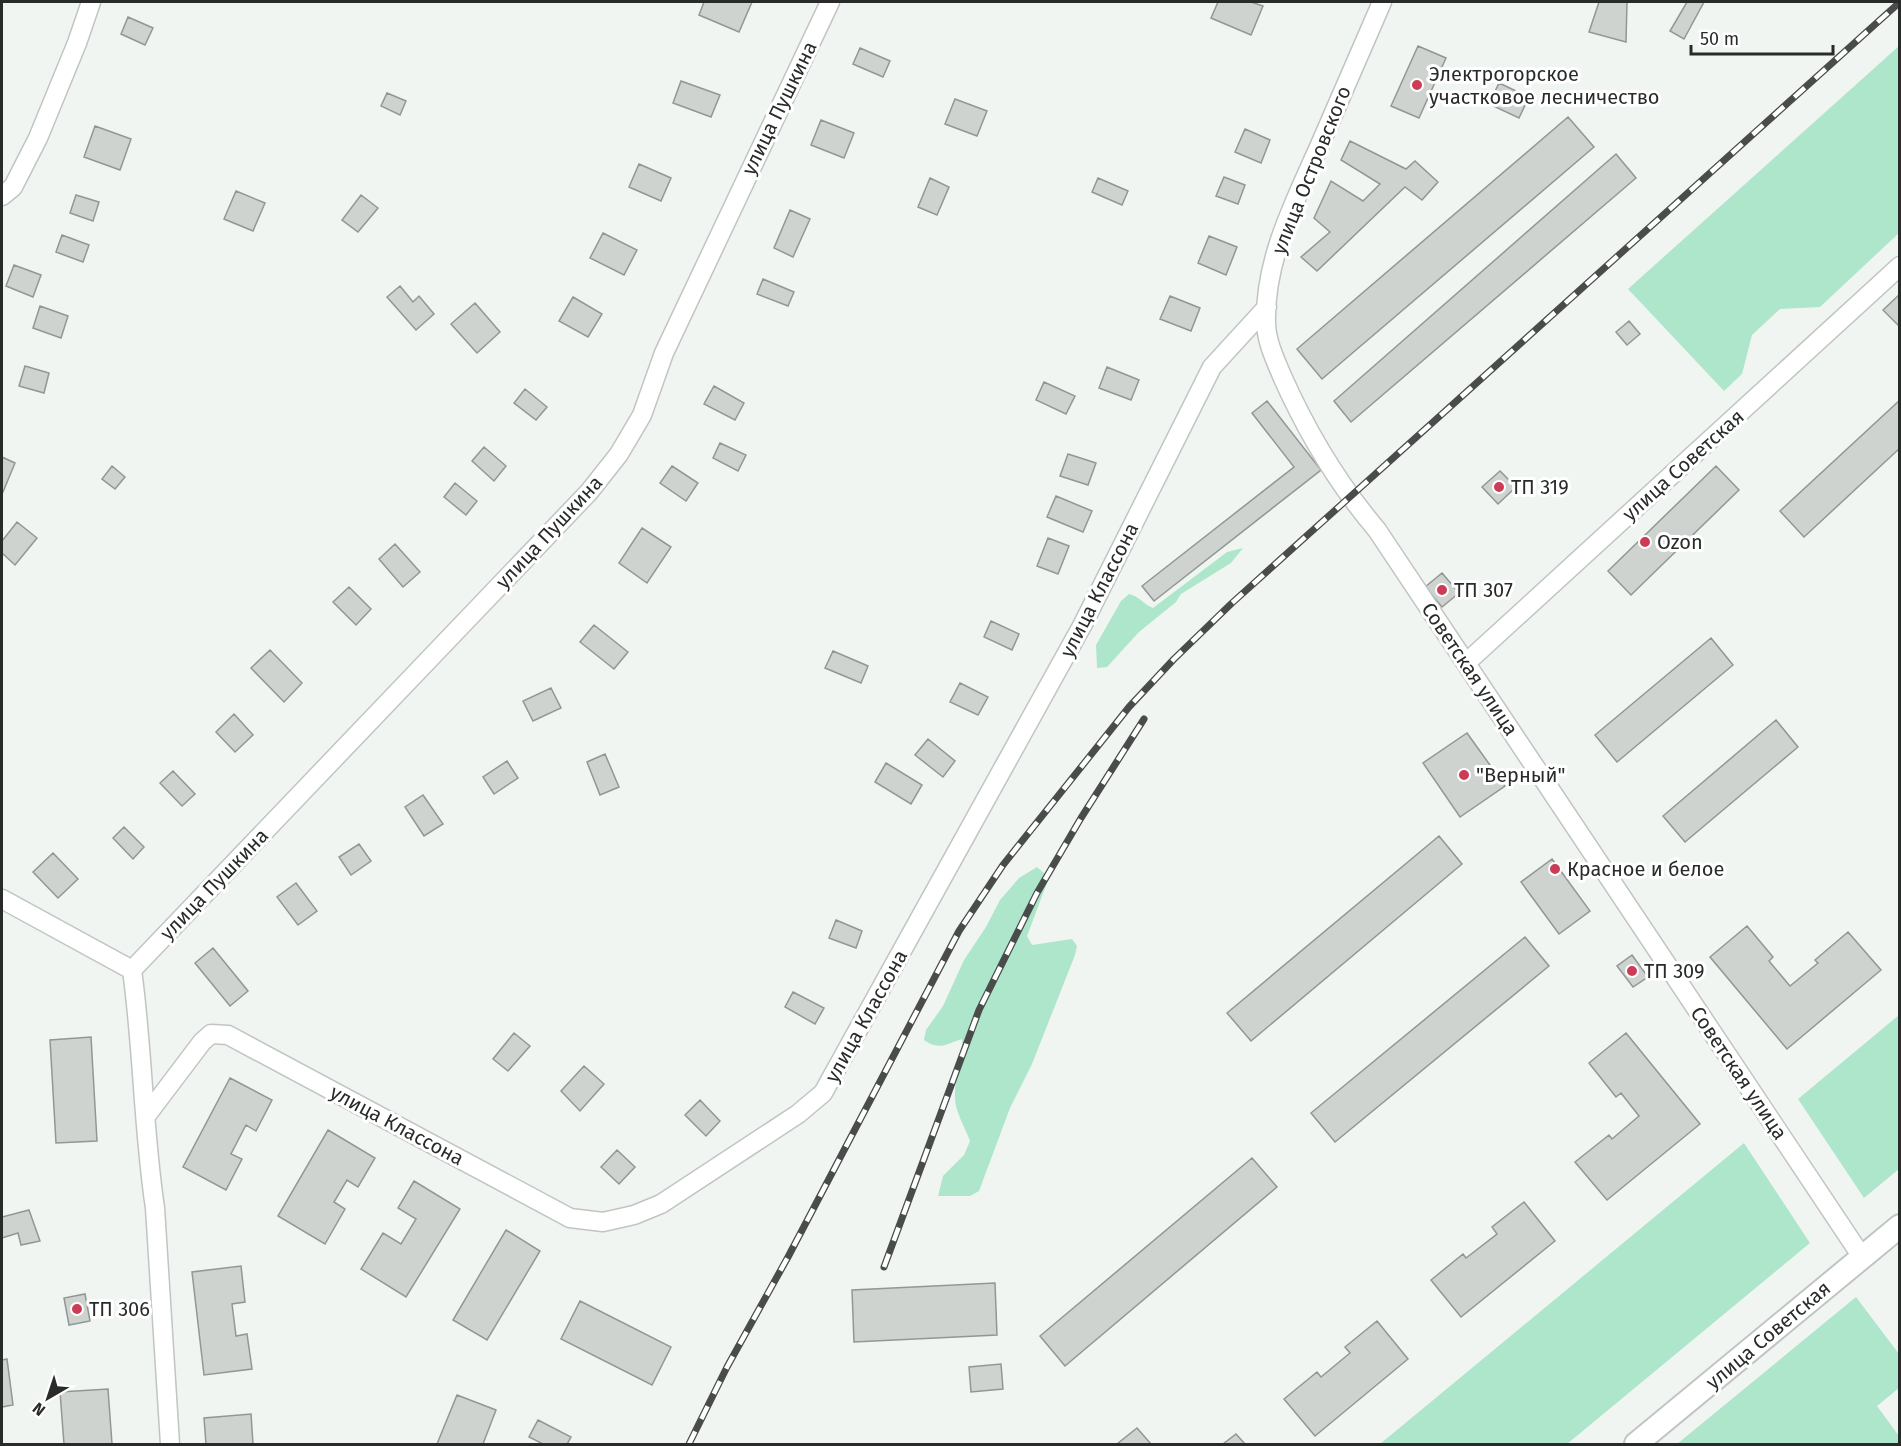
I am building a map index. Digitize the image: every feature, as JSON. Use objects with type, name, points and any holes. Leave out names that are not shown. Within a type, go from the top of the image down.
[{"type":"street","points":[[2,196],[13,187],[38,138],[77,43],[91,2]]},
{"type":"street","name":"улица Пушкина","points":[[132,970],[589,492],[619,454],[642,415],[664,353],[830,2]]},
{"type":"street","name":"улица Островского","points":[[1377,530],[1361,511],[1296,408],[1270,350],[1266,326],[1272,266],[1285,225],[1382,2]]},
{"type":"street","name":"улица Советская","points":[[1466,663],[1899,266]]},
{"type":"street","name":"улица Классона","points":[[146,1116],[202,1042],[211,1034],[228,1035],[570,1218],[603,1222],[634,1215],[661,1204],[798,1114],[823,1093],[1051,683],[1212,367],[1267,307]]},
{"type":"street","name":"Советская улица","points":[[1377,530],[1862,1257]]},
{"type":"street","points":[[2,899],[132,970],[155,1208],[170,1444]]},
{"type":"street","name":"улица Советская","points":[[1636,1444],[1899,1226]]},
{"type":"green space","points":[[1899,46],[1899,233],[1820,307],[1780,309],[1752,335],[1742,374],[1724,391],[1628,289]]},
{"type":"green space","points":[[1243,548],[1231,563],[1181,594],[1176,602],[1139,632],[1107,667],[1097,668],[1096,645],[1121,601],[1129,594],[1153,608],[1227,552]]},
{"type":"green space","points":[[1037,867],[1044,873],[1047,883],[1027,936],[1032,945],[1072,939],[1077,946],[1075,955],[1032,1064],[1010,1108],[979,1191],[970,1196],[938,1196],[943,1176],[964,1155],[970,1141],[957,1110],[955,1098],[962,1039],[939,1046],[934,1045],[924,1040],[926,1030],[943,1006],[964,960],[986,927],[1000,900],[1019,878]]},
{"type":"green space","points":[[1899,1015],[1899,1169],[1864,1198],[1798,1099]]},
{"type":"green space","points":[[1744,1143],[1810,1243],[1567,1444],[1380,1444]]},
{"type":"green space","points":[[1856,1297],[1899,1354],[1899,1388],[1877,1406],[1899,1436],[1899,1444],[1677,1444]]},
{"type":"building","points":[[704,2],[752,2],[739,32],[699,15]]},
{"type":"building","points":[[1218,2],[1251,2],[1263,6],[1251,35],[1211,18]]},
{"type":"building","points":[[1599,2],[1627,2],[1626,42],[1589,32]]},
{"type":"building","points":[[1687,2],[1704,2],[1684,39],[1670,31]]},
{"type":"building","points":[[128,17],[153,28],[145,45],[121,34]]},
{"type":"building","points":[[1418,46],[1446,58],[1419,118],[1391,106]]},
{"type":"building","points":[[860,48],[890,61],[883,77],[853,64]]},
{"type":"building","points":[[681,81],[720,95],[711,117],[673,103]]},
{"type":"building","points":[[1499,83],[1529,97],[1519,118],[1489,104]]},
{"type":"building","points":[[387,93],[406,101],[400,115],[381,106]]},
{"type":"building","points":[[955,99],[987,111],[977,136],[945,124]]},
{"type":"building","points":[[1568,117],[1594,147],[1322,379],[1297,349]]},
{"type":"building","points":[[821,120],[854,133],[844,158],[811,145]]},
{"type":"building","points":[[95,126],[131,139],[120,170],[84,157]]},
{"type":"building","points":[[1245,129],[1270,140],[1261,163],[1235,152]]},
{"type":"building","points":[[1350,141],[1406,169],[1415,161],[1438,182],[1422,200],[1405,187],[1317,271],[1301,257],[1330,232],[1314,218],[1331,181],[1363,201],[1380,184],[1341,160]]},
{"type":"building","points":[[1616,154],[1636,178],[1351,422],[1334,401]]},
{"type":"building","points":[[639,164],[671,178],[661,201],[629,187]]},
{"type":"building","points":[[1224,177],[1245,185],[1238,204],[1216,196]]},
{"type":"building","points":[[930,178],[949,187],[937,215],[918,207]]},
{"type":"building","points":[[1098,178],[1128,191],[1122,205],[1092,192]]},
{"type":"building","points":[[236,191],[265,203],[253,231],[224,219]]},
{"type":"building","points":[[76,195],[99,202],[93,221],[70,213]]},
{"type":"building","points":[[361,195],[378,208],[358,232],[342,220]]},
{"type":"building","points":[[790,210],[810,219],[793,257],[774,248]]},
{"type":"building","points":[[603,233],[637,250],[624,275],[590,258]]},
{"type":"building","points":[[62,235],[89,245],[83,262],[56,252]]},
{"type":"building","points":[[1209,236],[1237,247],[1226,275],[1198,263]]},
{"type":"building","points":[[14,265],[41,275],[33,297],[6,286]]},
{"type":"building","points":[[763,279],[794,292],[788,306],[757,294]]},
{"type":"building","points":[[400,286],[413,302],[419,296],[434,314],[416,330],[387,297]]},
{"type":"building","points":[[1900,294],[1900,327],[1883,310]]},
{"type":"building","points":[[1170,296],[1200,308],[1191,331],[1160,319]]},
{"type":"building","points":[[573,297],[602,314],[588,337],[559,321]]},
{"type":"building","points":[[475,303],[500,332],[477,353],[451,324]]},
{"type":"building","points":[[40,306],[68,316],[61,338],[33,328]]},
{"type":"building","points":[[1629,321],[1640,334],[1627,345],[1616,332]]},
{"type":"building","points":[[25,366],[49,373],[44,393],[19,386]]},
{"type":"building","points":[[1107,367],[1139,380],[1131,400],[1099,388]]},
{"type":"building","points":[[1044,382],[1075,396],[1066,414],[1036,400]]},
{"type":"building","points":[[714,386],[744,403],[735,420],[704,404]]},
{"type":"building","points":[[525,389],[547,407],[536,420],[514,403]]},
{"type":"building","points":[[1900,400],[1900,448],[1804,537],[1780,511]]},
{"type":"building","points":[[1267,401],[1321,470],[1154,601],[1142,586],[1294,467],[1252,413]]},
{"type":"building","points":[[720,443],[746,455],[738,471],[713,458]]},
{"type":"building","points":[[484,447],[506,466],[494,481],[472,461]]},
{"type":"building","points":[[1068,454],[1096,463],[1088,485],[1060,476]]},
{"type":"building","points":[[2,457],[15,463],[3,492],[2,492]]},
{"type":"building","points":[[112,466],[125,477],[115,489],[102,479]]},
{"type":"building","points":[[672,466],[698,483],[686,501],[660,483]]},
{"type":"building","points":[[1716,466],[1739,490],[1631,595],[1608,571]]},
{"type":"building","name":"ТП 319","points":[[1500,471],[1516,487],[1498,504],[1482,487]]},
{"type":"building","points":[[455,483],[477,501],[466,515],[444,497]]},
{"type":"building","points":[[1056,496],[1092,511],[1083,532],[1047,517]]},
{"type":"building","points":[[17,522],[37,538],[15,565],[2,553],[2,541]]},
{"type":"building","points":[[642,528],[671,547],[647,583],[619,563]]},
{"type":"building","points":[[1048,538],[1069,546],[1058,574],[1037,566]]},
{"type":"building","points":[[395,544],[420,572],[403,587],[379,559]]},
{"type":"building","name":"ТП 307","points":[[1442,573],[1459,593],[1442,607],[1425,587]]},
{"type":"building","points":[[349,587],[371,609],[356,625],[333,602]]},
{"type":"building","points":[[991,621],[1019,634],[1012,650],[984,637]]},
{"type":"building","points":[[594,625],[628,652],[614,669],[580,642]]},
{"type":"building","points":[[1711,638],[1733,665],[1617,762],[1595,735]]},
{"type":"building","points":[[270,650],[302,683],[284,702],[251,668]]},
{"type":"building","points":[[833,651],[868,666],[861,683],[825,668]]},
{"type":"building","points":[[960,683],[988,697],[978,715],[950,702]]},
{"type":"building","points":[[551,688],[561,708],[533,721],[523,701]]},
{"type":"building","points":[[234,714],[253,735],[235,752],[216,732]]},
{"type":"building","points":[[1776,720],[1798,747],[1685,842],[1663,816]]},
{"type":"building","name":"\"Верный\"","points":[[1467,733],[1505,786],[1460,817],[1423,763]]},
{"type":"building","points":[[928,739],[955,761],[943,777],[915,755]]},
{"type":"building","points":[[605,754],[619,787],[600,795],[587,762]]},
{"type":"building","points":[[507,761],[518,778],[494,794],[483,777]]},
{"type":"building","points":[[886,763],[922,785],[911,804],[875,782]]},
{"type":"building","points":[[173,771],[195,794],[182,806],[160,783]]},
{"type":"building","points":[[423,795],[443,824],[424,836],[405,807]]},
{"type":"building","points":[[124,827],[144,847],[133,859],[113,838]]},
{"type":"building","points":[[1439,836],[1462,864],[1251,1041],[1227,1013]]},
{"type":"building","points":[[359,844],[371,861],[351,875],[339,857]]},
{"type":"building","points":[[53,853],[78,879],[58,898],[33,872]]},
{"type":"building","points":[[1552,859],[1590,911],[1559,934],[1521,882]]},
{"type":"building","points":[[296,883],[317,911],[298,925],[277,897]]},
{"type":"building","points":[[836,920],[862,931],[856,948],[829,938]]},
{"type":"building","points":[[1747,926],[1773,957],[1769,961],[1790,986],[1818,963],[1815,960],[1848,932],[1881,970],[1787,1049],[1710,957]]},
{"type":"building","points":[[1525,937],[1549,966],[1335,1142],[1311,1113]]},
{"type":"building","points":[[213,948],[248,991],[230,1006],[195,963]]},
{"type":"building","name":"ТП 309","points":[[1632,955],[1648,977],[1633,987],[1617,966]]},
{"type":"building","points":[[793,992],[824,1008],[815,1024],[785,1007]]},
{"type":"building","points":[[514,1033],[530,1046],[508,1071],[493,1059]]},
{"type":"building","points":[[1626,1033],[1700,1124],[1607,1200],[1575,1162],[1609,1135],[1612,1139],[1639,1116],[1621,1093],[1616,1097],[1589,1063]]},
{"type":"building","points":[[91,1037],[97,1141],[56,1143],[50,1040]]},
{"type":"building","points":[[584,1066],[604,1084],[580,1111],[561,1091]]},
{"type":"building","points":[[230,1078],[272,1100],[256,1131],[246,1125],[231,1154],[242,1159],[226,1190],[183,1167]]},
{"type":"building","points":[[700,1100],[720,1121],[706,1136],[685,1115]]},
{"type":"building","points":[[328,1130],[375,1158],[358,1187],[347,1180],[334,1202],[345,1209],[325,1244],[278,1216]]},
{"type":"building","points":[[617,1150],[635,1167],[619,1184],[601,1167]]},
{"type":"building","points":[[1252,1158],[1277,1187],[1065,1366],[1040,1336]]},
{"type":"building","points":[[414,1181],[460,1209],[406,1297],[361,1269],[383,1233],[401,1244],[416,1219],[398,1208]]},
{"type":"building","points":[[1524,1202],[1555,1241],[1461,1317],[1431,1280],[1463,1254],[1466,1258],[1497,1234],[1492,1227]]},
{"type":"building","points":[[29,1210],[40,1241],[21,1245],[18,1233],[2,1238],[2,1217]]},
{"type":"building","points":[[506,1230],[540,1251],[487,1340],[453,1320]]},
{"type":"building","points":[[241,1266],[245,1302],[232,1304],[236,1336],[247,1334],[252,1369],[204,1375],[192,1272]]},
{"type":"building","points":[[995,1283],[997,1335],[854,1342],[852,1290]]},
{"type":"building","name":"ТП 306","points":[[85,1294],[90,1321],[69,1325],[64,1298]]},
{"type":"building","points":[[580,1301],[671,1347],[652,1385],[561,1339]]},
{"type":"building","points":[[1377,1321],[1408,1359],[1315,1436],[1284,1399],[1317,1372],[1321,1377],[1350,1353],[1345,1347]]},
{"type":"building","points":[[7,1359],[13,1405],[2,1407],[2,1360]]},
{"type":"building","points":[[1001,1364],[1003,1389],[971,1392],[969,1367]]},
{"type":"building","points":[[108,1389],[112,1444],[64,1444],[60,1392]]},
{"type":"building","points":[[457,1395],[496,1410],[483,1444],[437,1444]]},
{"type":"building","points":[[251,1414],[253,1444],[206,1444],[204,1418]]},
{"type":"building","points":[[538,1420],[571,1437],[567,1444],[543,1444],[529,1437]]},
{"type":"building","points":[[1137,1428],[1151,1444],[1117,1444]]},
{"type":"building","points":[[1236,1434],[1245,1444],[1223,1444]]},
{"type":"railway","points":[[689,1444],[727,1367],[788,1257],[959,931],[1003,865],[1129,707],[1174,659],[1232,603],[1900,2]]},
{"type":"railway","points":[[884,1267],[979,1010],[1037,893],[1081,818],[1144,719]]},
{"type":"place","name":"Электрогорское участковое лесничество","points":[[1417,85]]},
{"type":"place","name":"ТП 319","points":[[1499,487]]},
{"type":"place","name":"Ozon","points":[[1645,542]]},
{"type":"place","name":"ТП 307","points":[[1442,590]]},
{"type":"place","name":"\"Верный\"","points":[[1464,775]]},
{"type":"place","name":"Красное и белое","points":[[1555,869]]},
{"type":"place","name":"ТП 309","points":[[1632,971]]},
{"type":"place","name":"ТП 306","points":[[77,1309]]}]
